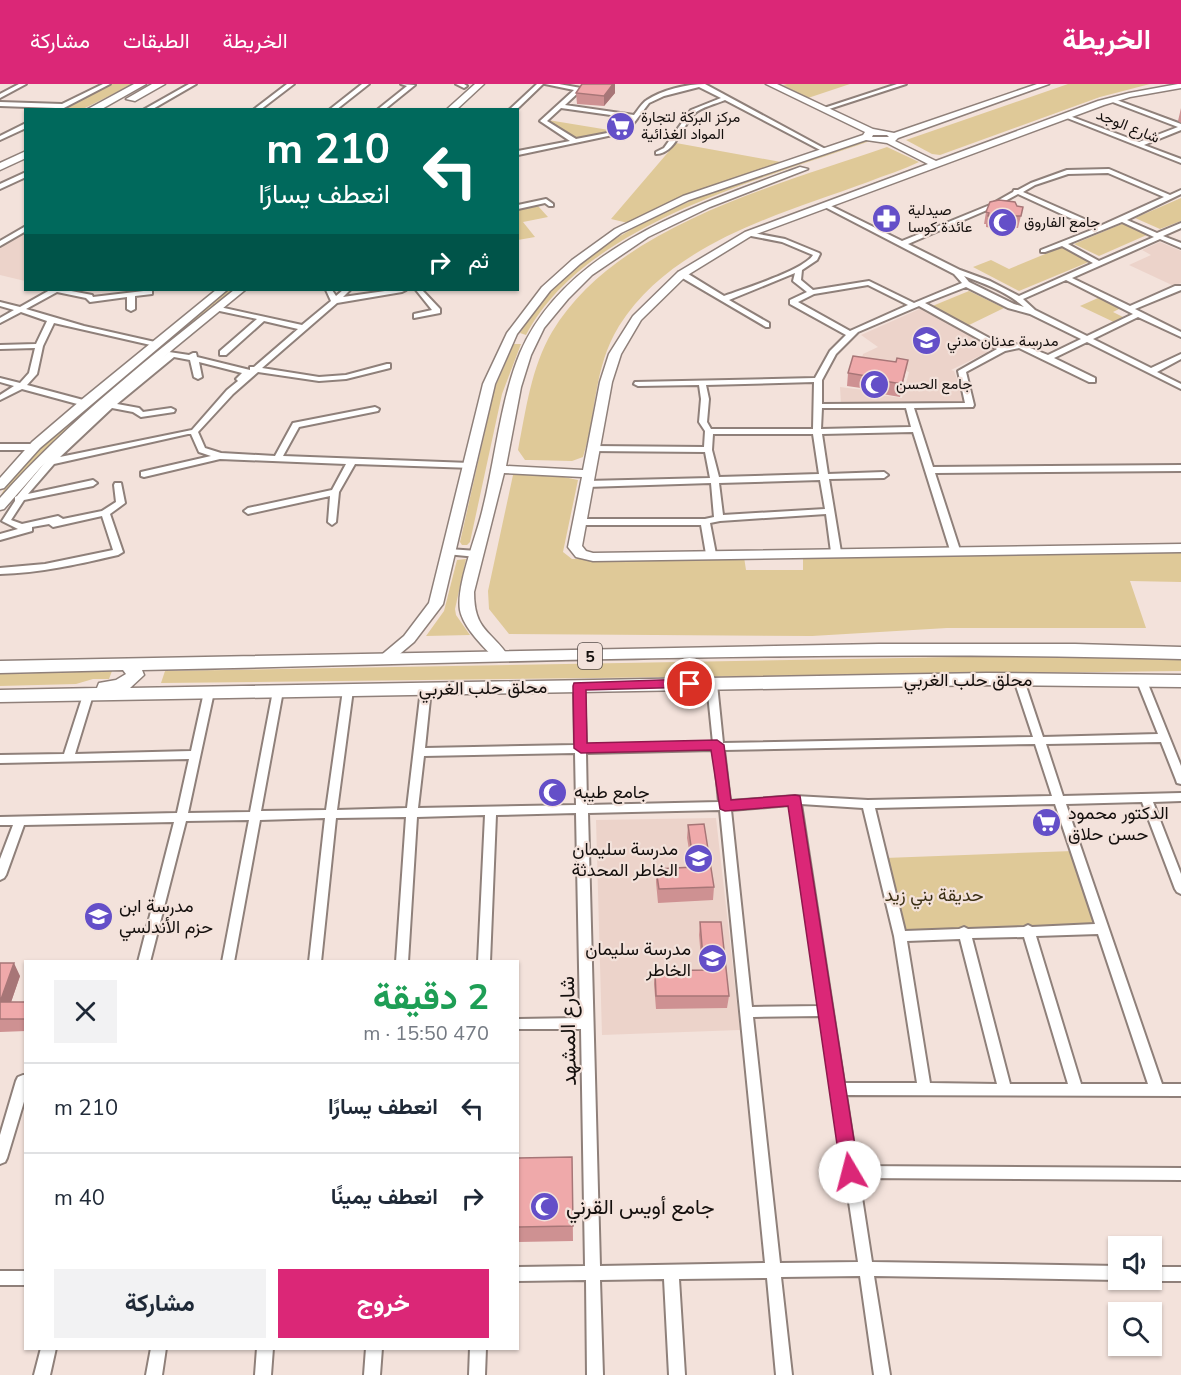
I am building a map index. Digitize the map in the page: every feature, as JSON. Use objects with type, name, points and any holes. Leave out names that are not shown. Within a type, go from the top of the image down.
[{"type":"highway","points":[[95,108],[141,84]]},
{"type":"highway","points":[[115,108],[160,84]]},
{"type":"highway","points":[[0,156],[24,144]]},
{"type":"highway","points":[[0,167],[24,155]]},
{"type":"highway","name":"محلق حلب الغربي","points":[[0,667],[879,650],[1075,650],[1181,653]]},
{"type":"highway","points":[[44,696],[86,688],[113,688],[130,681],[135,675],[133,669],[125,664]]},
{"type":"highway","name":"محلق حلب الغربي","points":[[0,696],[987,679],[1181,681]]},
{"type":"main road","points":[[452,108],[480,84]]},
{"type":"main road","points":[[770,84],[824,109],[869,134],[886,137],[935,164]]},
{"type":"main road","points":[[502,657],[484,640],[467,611],[467,592],[499,469],[519,375],[531,340],[546,316],[584,275],[614,252],[652,229],[703,206],[886,137],[1016,84]]},
{"type":"main road","points":[[886,137],[1045,84]]},
{"type":"main road","points":[[440,108],[464,85]]},
{"type":"main road","points":[[1181,86],[1165,86],[1112,99],[748,234],[682,274],[637,318],[615,354],[606,382],[575,547],[581,554],[589,557],[1181,548]]},
{"type":"main road","points":[[384,660],[410,639],[436,604],[489,384],[510,338],[546,289],[576,262],[618,231],[686,198],[826,151],[869,134]]},
{"type":"main road","points":[[0,485],[34,447],[84,403],[221,291]]},
{"type":"main road","points":[[0,506],[37,464],[168,348],[239,291]]},
{"type":"main road","points":[[510,338],[531,340]]},
{"type":"main road","points":[[499,469],[587,479]]},
{"type":"street","points":[[0,96],[23,84]]},
{"type":"street","points":[[60,108],[107,84]]},
{"type":"street","points":[[150,108],[193,84]]},
{"type":"street","points":[[259,108],[291,84]]},
{"type":"street","points":[[336,108],[366,84]]},
{"type":"street","points":[[383,108],[412,85],[404,84]]},
{"type":"street","points":[[514,108],[540,84]]},
{"type":"street","points":[[548,84],[579,89],[543,121],[576,142]]},
{"type":"street","points":[[519,153],[625,131],[646,102],[700,84],[826,151]]},
{"type":"street","points":[[824,109],[903,84]]},
{"type":"street","points":[[658,153],[666,149],[693,111],[726,98]]},
{"type":"street","points":[[1112,99],[1181,127]]},
{"type":"street","points":[[0,104],[64,106]]},
{"type":"street","points":[[561,106],[635,117]]},
{"type":"street","name":"شارع الوجد","points":[[1065,116],[1181,162]]},
{"type":"street","points":[[0,138],[24,126]]},
{"type":"street","points":[[1138,144],[1181,127]]},
{"type":"street","points":[[902,244],[992,206],[1016,191],[1067,172],[1109,171],[1169,197]]},
{"type":"street","points":[[0,187],[24,175]]},
{"type":"street","points":[[1016,191],[1098,228]]},
{"type":"street","points":[[1043,251],[1122,220],[1181,192]]},
{"type":"street","points":[[519,207],[546,201],[551,205]]},
{"type":"street","points":[[825,206],[957,272],[978,278],[1019,298],[1033,312]]},
{"type":"street","points":[[1122,220],[1181,246]]},
{"type":"street","points":[[1019,298],[1099,264],[1181,225]]},
{"type":"street","points":[[0,244],[24,229]]},
{"type":"street","points":[[724,299],[799,269],[815,259],[817,254],[783,240],[748,234]]},
{"type":"street","points":[[1063,244],[1099,264]]},
{"type":"street","points":[[799,269],[797,281],[812,292]]},
{"type":"street","points":[[957,272],[966,284],[1011,306],[1033,312],[1181,387]]},
{"type":"street","points":[[682,274],[766,325]]},
{"type":"street","points":[[1067,278],[1181,335]]},
{"type":"street","points":[[849,334],[793,302],[812,292],[837,286],[869,283],[916,304],[1003,349]]},
{"type":"street","points":[[836,552],[817,432],[818,380],[833,353],[849,334],[966,284]]},
{"type":"street","points":[[1130,309],[1178,288]]},
{"type":"street","points":[[0,321],[52,291]]},
{"type":"street","points":[[63,291],[89,297],[90,300],[149,292]]},
{"type":"street","points":[[330,291],[335,301]]},
{"type":"street","points":[[50,462],[194,432],[224,398],[346,291]]},
{"type":"street","points":[[335,301],[396,291]]},
{"type":"street","points":[[417,316],[436,311],[420,291]]},
{"type":"street","points":[[131,295],[131,309]]},
{"type":"street","points":[[0,304],[23,308],[52,319],[155,344]]},
{"type":"street","points":[[218,308],[304,328]]},
{"type":"street","points":[[1048,358],[1138,314]]},
{"type":"street","points":[[223,353],[263,318]]},
{"type":"street","points":[[0,398],[21,386],[33,374],[39,346],[52,319]]},
{"type":"street","points":[[0,347],[39,346]]},
{"type":"street","points":[[819,406],[970,405],[962,371],[1003,349],[1020,346],[1092,380]]},
{"type":"street","points":[[168,348],[248,372],[225,392],[224,398]]},
{"type":"street","points":[[59,523],[58,519],[21,527],[6,521],[18,499],[50,462],[172,354],[319,379],[346,377],[387,366]]},
{"type":"street","points":[[1150,372],[1181,356]]},
{"type":"street","points":[[194,357],[198,377]]},
{"type":"street","points":[[0,380],[84,403]]},
{"type":"street","points":[[638,384],[818,380]]},
{"type":"street","points":[[702,382],[705,399],[703,422],[709,431],[708,450],[719,518]]},
{"type":"street","points":[[112,406],[136,410],[141,415],[171,410]]},
{"type":"street","points":[[909,406],[955,550]]},
{"type":"street","points":[[278,458],[296,425],[375,409]]},
{"type":"street","points":[[709,431],[817,432],[915,429]]},
{"type":"street","points":[[194,432],[202,450],[220,456]]},
{"type":"street","points":[[0,447],[34,447]]},
{"type":"street","points":[[593,449],[708,450]]},
{"type":"street","points":[[144,474],[220,456],[470,466]]},
{"type":"street","points":[[332,522],[335,492],[352,460]]},
{"type":"street","points":[[929,470],[1181,468]]},
{"type":"street","points":[[587,479],[714,480],[884,475]]},
{"type":"street","points":[[18,499],[93,483]]},
{"type":"street","points":[[0,537],[105,513],[121,503],[118,485]]},
{"type":"street","points":[[248,511],[335,492]]},
{"type":"street","points":[[580,522],[705,522],[719,518],[829,511]]},
{"type":"street","points":[[0,571],[22,571],[65,565],[118,552],[105,513]]},
{"type":"street","points":[[705,522],[711,554]]},
{"type":"street","points":[[0,527],[19,531]]},
{"type":"street","points":[[449,552],[477,554]]},
{"type":"street","points":[[1141,679],[1181,780]]},
{"type":"street","points":[[1019,680],[1157,1090]]},
{"type":"street","points":[[712,684],[784,1375]]},
{"type":"street","name":"شارع المشهد","points":[[579,686],[595,1375]]},
{"type":"street","points":[[402,960],[412,812],[421,752],[426,689]]},
{"type":"street","points":[[315,960],[331,814],[348,690]]},
{"type":"street","points":[[228,960],[278,691]]},
{"type":"street","points":[[145,960],[181,818],[209,693]]},
{"type":"street","points":[[68,758],[88,695]]},
{"type":"street","points":[[421,752],[1164,738]]},
{"type":"street","points":[[0,759],[195,755]]},
{"type":"street","points":[[0,820],[725,806],[795,800],[868,804],[1181,797]]},
{"type":"street","points":[[1146,798],[1181,889]]},
{"type":"street","points":[[795,800],[882,1375]]},
{"type":"street","points":[[868,804],[900,936],[925,1090]]},
{"type":"street","points":[[484,960],[491,810]]},
{"type":"street","points":[[0,875],[20,820]]},
{"type":"street","points":[[900,936],[1103,929]]},
{"type":"street","points":[[1028,930],[1076,1089]]},
{"type":"street","points":[[964,932],[1005,1089]]},
{"type":"street","points":[[746,1012],[827,1011]]},
{"type":"street","points":[[519,1024],[587,1023]]},
{"type":"street","points":[[0,1158],[24,1081]]},
{"type":"street","points":[[839,1089],[1181,1090]]},
{"type":"street","points":[[850,1172],[1181,1174]]},
{"type":"street","points":[[519,1274],[867,1269],[1108,1273]]},
{"type":"street","points":[[671,1273],[677,1375]]},
{"type":"street","points":[[1162,1274],[1181,1274]]},
{"type":"street","points":[[0,1278],[24,1278]]},
{"type":"street","points":[[42,1375],[48,1350]]},
{"type":"street","points":[[154,1375],[159,1350]]},
{"type":"street","points":[[263,1375],[265,1350]]},
{"type":"street","points":[[372,1375],[374,1350]]},
{"type":"street","points":[[477,1375],[478,1350]]},
{"type":"shaded area","points":[[24,231],[24,281],[0,275],[0,247]]},
{"type":"shaded area","points":[[1160,242],[1181,251],[1181,283],[1174,286],[1129,265],[1151,255],[1142,250]]},
{"type":"shaded area","name":"مدرسة عدنان مدني","points":[[924,307],[996,348],[951,370],[954,371],[966,403],[841,404],[840,387],[880,392],[880,395],[902,398],[909,372],[862,358],[863,354],[878,347],[861,335]]},
{"type":"shaded area","points":[[716,818],[740,1030],[602,1035],[596,820]]},
{"type":"green space","points":[[111,84],[133,84],[85,108],[65,108]]},
{"type":"green space","points":[[850,84],[808,98],[783,85]]},
{"type":"green space","points":[[1068,84],[1150,84],[1100,97],[940,155],[932,154],[906,140]]},
{"type":"green space","points":[[548,120],[615,131],[575,138]]},
{"type":"green space","points":[[866,139],[870,141],[728,190],[678,211],[631,235],[589,263],[553,296],[526,335],[520,333],[548,292],[581,263],[617,238],[697,198]]},
{"type":"green space","points":[[676,143],[781,162],[677,198],[628,223],[611,219]]},
{"type":"green space","points":[[887,147],[919,162],[765,219],[731,234],[698,252],[668,273],[641,297],[619,326],[611,342],[600,374],[583,457],[572,461],[525,460],[518,450],[530,390],[545,346],[552,332],[580,295],[616,263],[657,237],[702,214],[749,194]]},
{"type":"green space","points":[[1181,198],[1181,221],[1160,229],[1135,218]]},
{"type":"green space","points":[[538,206],[548,217],[523,222],[535,237],[519,240],[519,210]]},
{"type":"green space","points":[[1124,223],[1149,234],[1099,256],[1074,244]]},
{"type":"green space","points":[[1062,247],[1091,261],[1019,291],[973,267],[991,260],[1009,269]]},
{"type":"green space","points":[[225,291],[231,291],[58,437],[0,501],[8,484],[31,458],[100,394]]},
{"type":"green space","points":[[969,291],[1004,308],[967,326],[930,307]]},
{"type":"green space","points":[[1098,298],[1121,308],[1113,312],[1127,319],[1118,324],[1080,306]]},
{"type":"green space","points":[[514,344],[521,344],[502,394],[470,542],[462,545],[460,542],[495,387]]},
{"type":"green space","points":[[513,475],[578,480],[563,552],[572,559],[744,557],[746,570],[803,570],[803,557],[1181,551],[1181,582],[1130,581],[1146,628],[947,628],[812,636],[509,634],[489,609],[488,591]]},
{"type":"green space","points":[[466,559],[455,609],[456,615],[470,635],[426,636],[444,611],[457,560]]},
{"type":"green space","points":[[1014,656],[1181,659],[1181,671],[161,683],[165,671]]},
{"type":"green space","points":[[112,671],[109,679],[93,679],[76,684],[0,686],[0,674]]},
{"type":"green space","name":"حديقة بني زيد","points":[[1073,851],[1100,928],[902,935],[885,858]]},
{"type":"building","points":[[582,84],[613,84],[604,96],[576,93]]},
{"type":"building","points":[[999,200],[1015,202],[1017,206],[1023,207],[1021,216],[1011,216],[1010,219],[988,216],[989,213],[986,212],[990,202]]},
{"type":"building","points":[[853,356],[896,362],[897,358],[908,360],[902,384],[848,373]]},
{"type":"building","points":[[704,824],[714,887],[659,889],[656,869],[694,867],[688,825]]},
{"type":"building","name":"مدرسة سليمان الخاطر","points":[[700,922],[721,922],[729,996],[656,996],[655,971],[704,970]]},
{"type":"building","points":[[0,963],[14,963],[0,1002]]},
{"type":"building","points":[[0,1002],[24,1002],[24,1019],[0,1019]]},
{"type":"building","name":"جامع أويس القرني","points":[[572,1157],[573,1226],[519,1227],[519,1158]]},
{"type":"place","name":"مركز البركة لتجارة المواد الغذائية","points":[[620,126]]},
{"type":"place","name":"صيدلية عائدة كوسا","points":[[887,219]]},
{"type":"place","name":"جامع الفاروق","points":[[1003,222]]},
{"type":"place","name":"مدرسة عدنان مدني","points":[[926,341]]},
{"type":"place","name":"جامع الحسن","points":[[875,384]]},
{"type":"place","name":"جامع طيبه","points":[[553,792]]},
{"type":"place","name":"الدكتور محمود حسن حلاق","points":[[1047,823]]},
{"type":"place","name":"مدرسة سليمان الخاطر المحدثة","points":[[699,859]]},
{"type":"place","name":"مدرسة ابن حزم الأندلسي","points":[[98,916]]},
{"type":"place","name":"مدرسة سليمان الخاطر","points":[[712,959]]},
{"type":"place","name":"جامع أويس القرني","points":[[545,1207]]},
{"type":"route","points":[[690,684],[579,686],[581,748],[717,745],[725,806],[795,800],[850,1172]]}]
